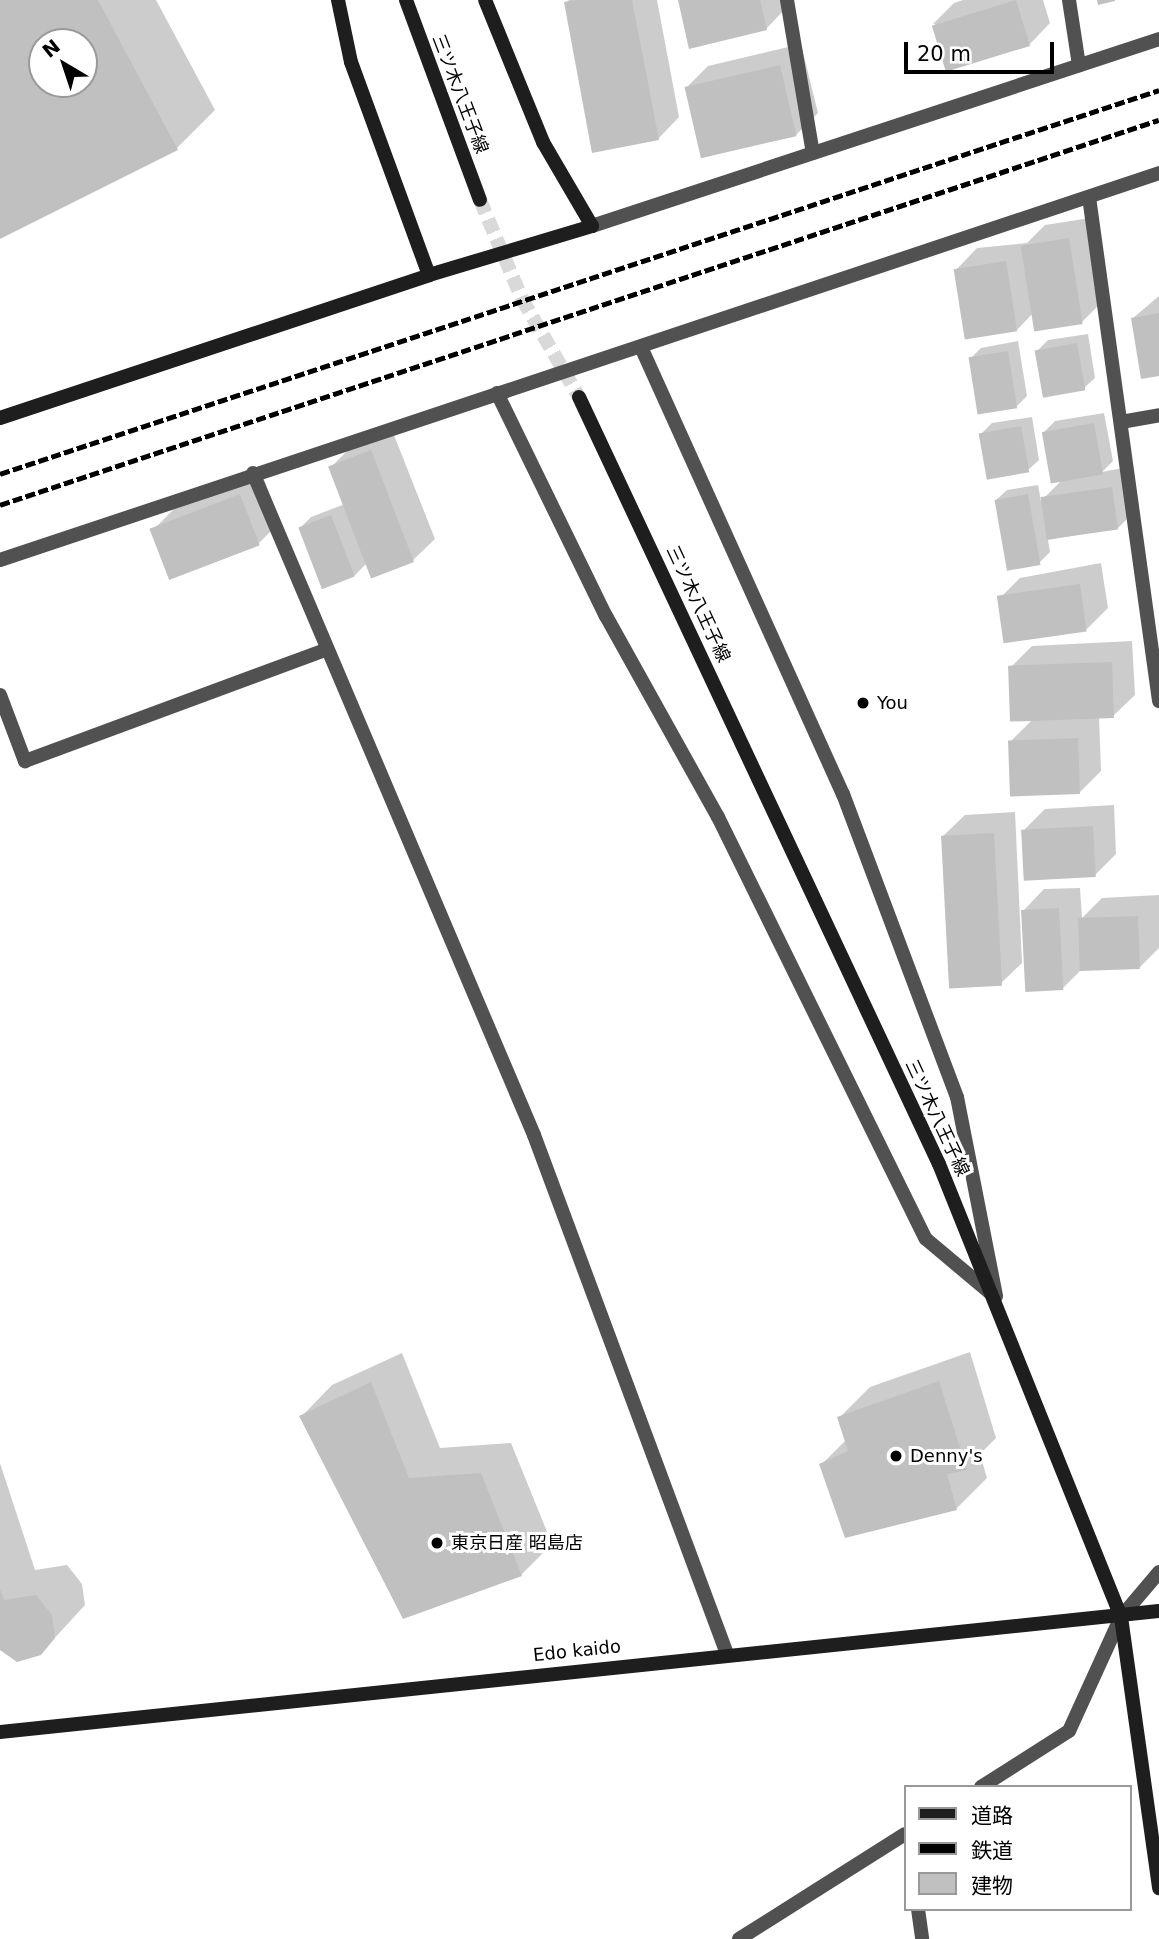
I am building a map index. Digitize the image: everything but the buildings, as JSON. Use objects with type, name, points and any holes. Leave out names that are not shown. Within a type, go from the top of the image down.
[{"type":"street","points":[[338,0],[351,62],[429,275]]},
{"type":"street","name":"三ツ木八王子線","points":[[406,0],[480,200]]},
{"type":"street","points":[[485,0],[538,132],[592,226]]},
{"type":"street","points":[[787,0],[813,153]]},
{"type":"street","points":[[1069,0],[1079,65]]},
{"type":"street","points":[[0,418],[429,275],[592,226],[1159,39]]},
{"type":"street","points":[[0,560],[253,473],[641,347],[1159,173]]},
{"type":"street","points":[[1089,197],[1159,701]]},
{"type":"street","points":[[641,347],[844,794],[957,1097],[996,1297]]},
{"type":"street","points":[[496,393],[606,616],[718,817],[926,1239],[996,1297]]},
{"type":"street","name":"三ツ木八王子線","points":[[579,397],[939,1164],[996,1297],[1121,1617],[1159,1888]]},
{"type":"street","points":[[1121,422],[1159,415]]},
{"type":"street","points":[[253,473],[325,650],[534,1135],[727,1654]]},
{"type":"street","points":[[0,695],[25,761],[325,650]]},
{"type":"street","points":[[984,1785],[1069,1731],[1121,1617],[1159,1572]]},
{"type":"street","name":"Edo kaido","points":[[0,1732],[1159,1611]]},
{"type":"street","points":[[739,1939],[904,1836]]},
{"type":"street","points":[[918,1911],[922,1939]]},
{"type":"tunnel","points":[[480,200],[522,299],[579,397]]},
{"type":"railway","points":[[0,474],[1159,90]]},
{"type":"railway","points":[[0,505],[1159,120]]},
{"type":"place","name":"You","points":[[863,703]]},
{"type":"place","name":"Denny's","points":[[896,1456]]},
{"type":"place","name":"東京日産 昭島店","points":[[437,1543]]}]
